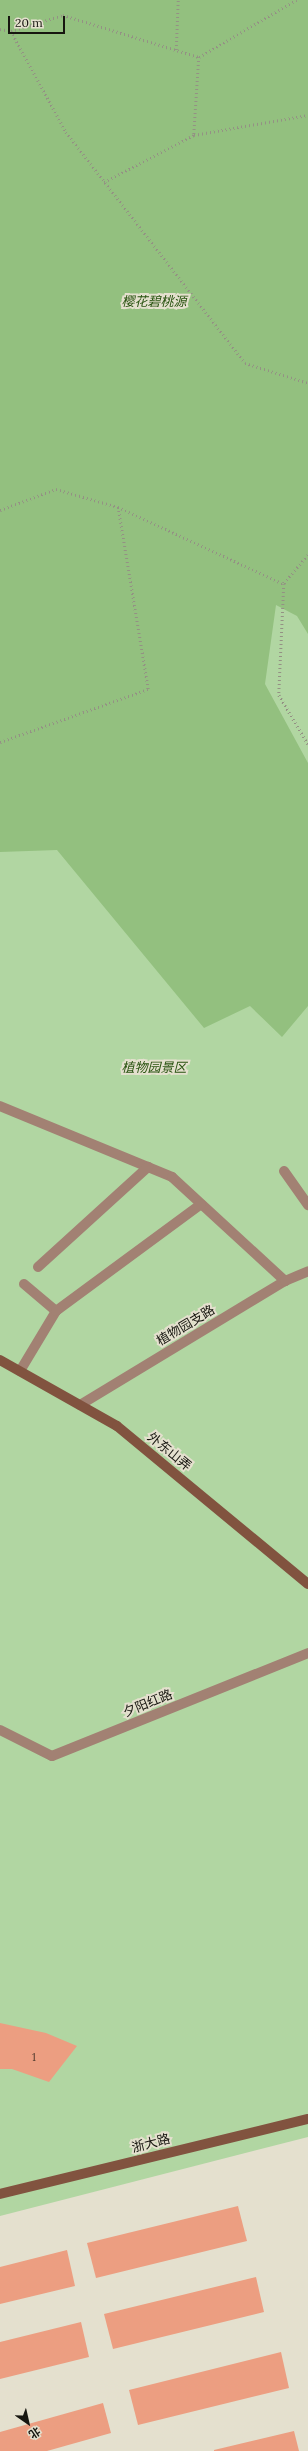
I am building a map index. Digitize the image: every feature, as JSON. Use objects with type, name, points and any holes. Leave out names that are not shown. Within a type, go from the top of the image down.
[{"type":"street","points":[[0,1106],[172,1177],[285,1281]]},
{"type":"street","points":[[38,1267],[148,1167]]},
{"type":"street","points":[[284,1171],[308,1206]]},
{"type":"street","points":[[20,1371],[56,1311],[201,1204]]},
{"type":"street","name":"植物园支路","points":[[80,1405],[285,1281],[308,1271]]},
{"type":"street","points":[[24,1284],[56,1311]]},
{"type":"street","name":"外东山弄","points":[[0,1360],[117,1426],[308,1584]]},
{"type":"street","name":"夕阳红路","points":[[0,1730],[52,1756],[308,1653]]},
{"type":"street","name":"浙大路","points":[[0,2194],[308,2119]]},
{"type":"path","points":[[176,50],[178,0]]},
{"type":"path","points":[[0,29],[10,31],[63,15],[199,56],[296,0]]},
{"type":"path","points":[[10,31],[66,132],[245,364],[308,383]]},
{"type":"path","points":[[194,135],[199,56]]},
{"type":"path","points":[[104,182],[194,135],[308,114]]},
{"type":"path","points":[[0,510],[56,489],[118,507],[284,584]]},
{"type":"path","points":[[0,742],[148,689],[118,507]]},
{"type":"path","points":[[308,555],[284,584],[278,694],[308,744]]},
{"type":"green space","name":"植物园景区","points":[[0,0],[308,0],[308,2137],[0,2216]]},
{"type":"green space","name":"樱花碧桃源","points":[[0,0],[308,0],[308,634],[297,616],[276,605],[265,684],[308,763],[308,1006],[282,1037],[250,1006],[204,1028],[57,850],[0,852]]},
{"type":"building","points":[[0,2023],[46,2033],[77,2046],[49,2082],[12,2069],[0,2069]]},
{"type":"building","points":[[238,2206],[247,2241],[96,2278],[87,2243]]},
{"type":"building","points":[[67,2250],[75,2286],[0,2304],[0,2267]]},
{"type":"building","points":[[256,2277],[264,2312],[113,2349],[104,2314]]},
{"type":"building","points":[[81,2322],[89,2357],[0,2379],[0,2342]]},
{"type":"building","points":[[281,2352],[289,2388],[138,2425],[129,2390]]},
{"type":"building","points":[[103,2403],[111,2433],[47,2451],[0,2451],[0,2432]]},
{"type":"building","points":[[294,2431],[299,2451],[214,2451],[214,2450]]}]
